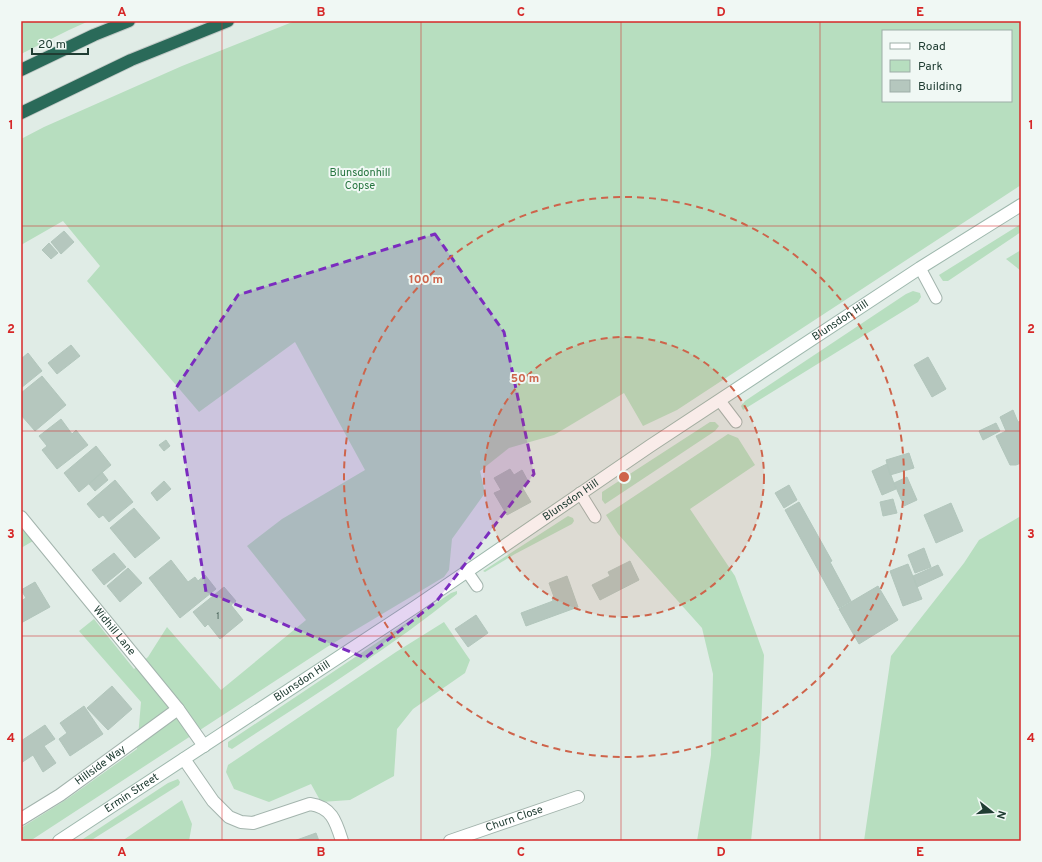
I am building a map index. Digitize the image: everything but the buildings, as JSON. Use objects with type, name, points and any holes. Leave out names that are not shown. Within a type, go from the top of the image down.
[{"type":"highway","points":[[21,70],[94,35],[129,21]]},
{"type":"highway","points":[[21,113],[131,60],[228,21]]},
{"type":"street","name":"Blunsdon Hill","points":[[204,746],[414,607],[580,493],[920,268],[1021,205]]},
{"type":"street","name":"Widhill Lane","points":[[21,517],[178,709],[204,746]]},
{"type":"street","name":"Hillside Way","points":[[21,819],[60,795],[178,709]]},
{"type":"street","name":"Ermin Street","points":[[59,841],[204,746]]},
{"type":"street","points":[[184,759],[213,801],[229,817],[241,822],[253,823],[310,804],[317,805],[328,811],[333,817],[342,841]]},
{"type":"street","name":"Churn Close","points":[[450,841],[578,797]]},
{"type":"lane","points":[[920,268],[936,298]]},
{"type":"lane","points":[[720,401],[736,422]]},
{"type":"lane","points":[[580,493],[595,517]]},
{"type":"lane","points":[[466,570],[477,586]]},
{"type":"highlighted area","points":[[435,234],[504,332],[534,474],[436,602],[365,658],[206,592],[174,391],[238,295]]},
{"type":"green space","points":[[21,21],[89,21],[21,54]]},
{"type":"green space","name":"Blunsdonhill Copse","points":[[295,21],[1021,21],[1021,185],[677,410],[643,426],[624,393],[554,435],[509,448],[480,471],[485,493],[452,539],[449,570],[444,577],[327,647],[30,841],[21,841],[21,828],[67,799],[137,749],[141,702],[79,631],[94,619],[134,669],[148,657],[167,627],[221,690],[306,620],[247,546],[282,519],[365,470],[295,342],[199,412],[87,281],[100,266],[63,221],[21,245],[21,139],[44,127],[182,66]]},
{"type":"green space","points":[[1021,224],[1021,232],[948,281],[943,281],[939,275]]},
{"type":"green space","points":[[1021,250],[1021,271],[1006,259]]},
{"type":"green space","points":[[913,291],[920,293],[921,297],[918,302],[743,410],[741,406],[745,401],[906,294]]},
{"type":"green space","points":[[710,422],[715,422],[719,426],[715,431],[605,504],[602,500],[602,492]]},
{"type":"green space","points":[[728,434],[738,438],[755,465],[690,509],[735,576],[764,655],[760,752],[751,841],[697,841],[711,755],[713,674],[702,628],[618,534],[606,515]]},
{"type":"green space","points":[[568,516],[573,518],[574,521],[572,524],[515,554],[485,572],[483,571]]},
{"type":"green space","points":[[1021,516],[1021,841],[864,841],[891,656],[964,563],[979,540]]},
{"type":"green space","points":[[21,527],[33,541],[21,548]]},
{"type":"green space","points":[[457,591],[457,594],[375,655],[232,749],[228,747],[228,742],[451,593]]},
{"type":"green space","points":[[444,622],[470,660],[465,673],[413,709],[397,729],[394,776],[350,800],[321,802],[311,784],[269,802],[234,789],[226,772],[228,765],[396,652]]},
{"type":"green space","points":[[178,779],[180,782],[179,785],[90,841],[80,841],[168,783]]},
{"type":"green space","points":[[182,800],[192,824],[189,841],[122,841]]}]
